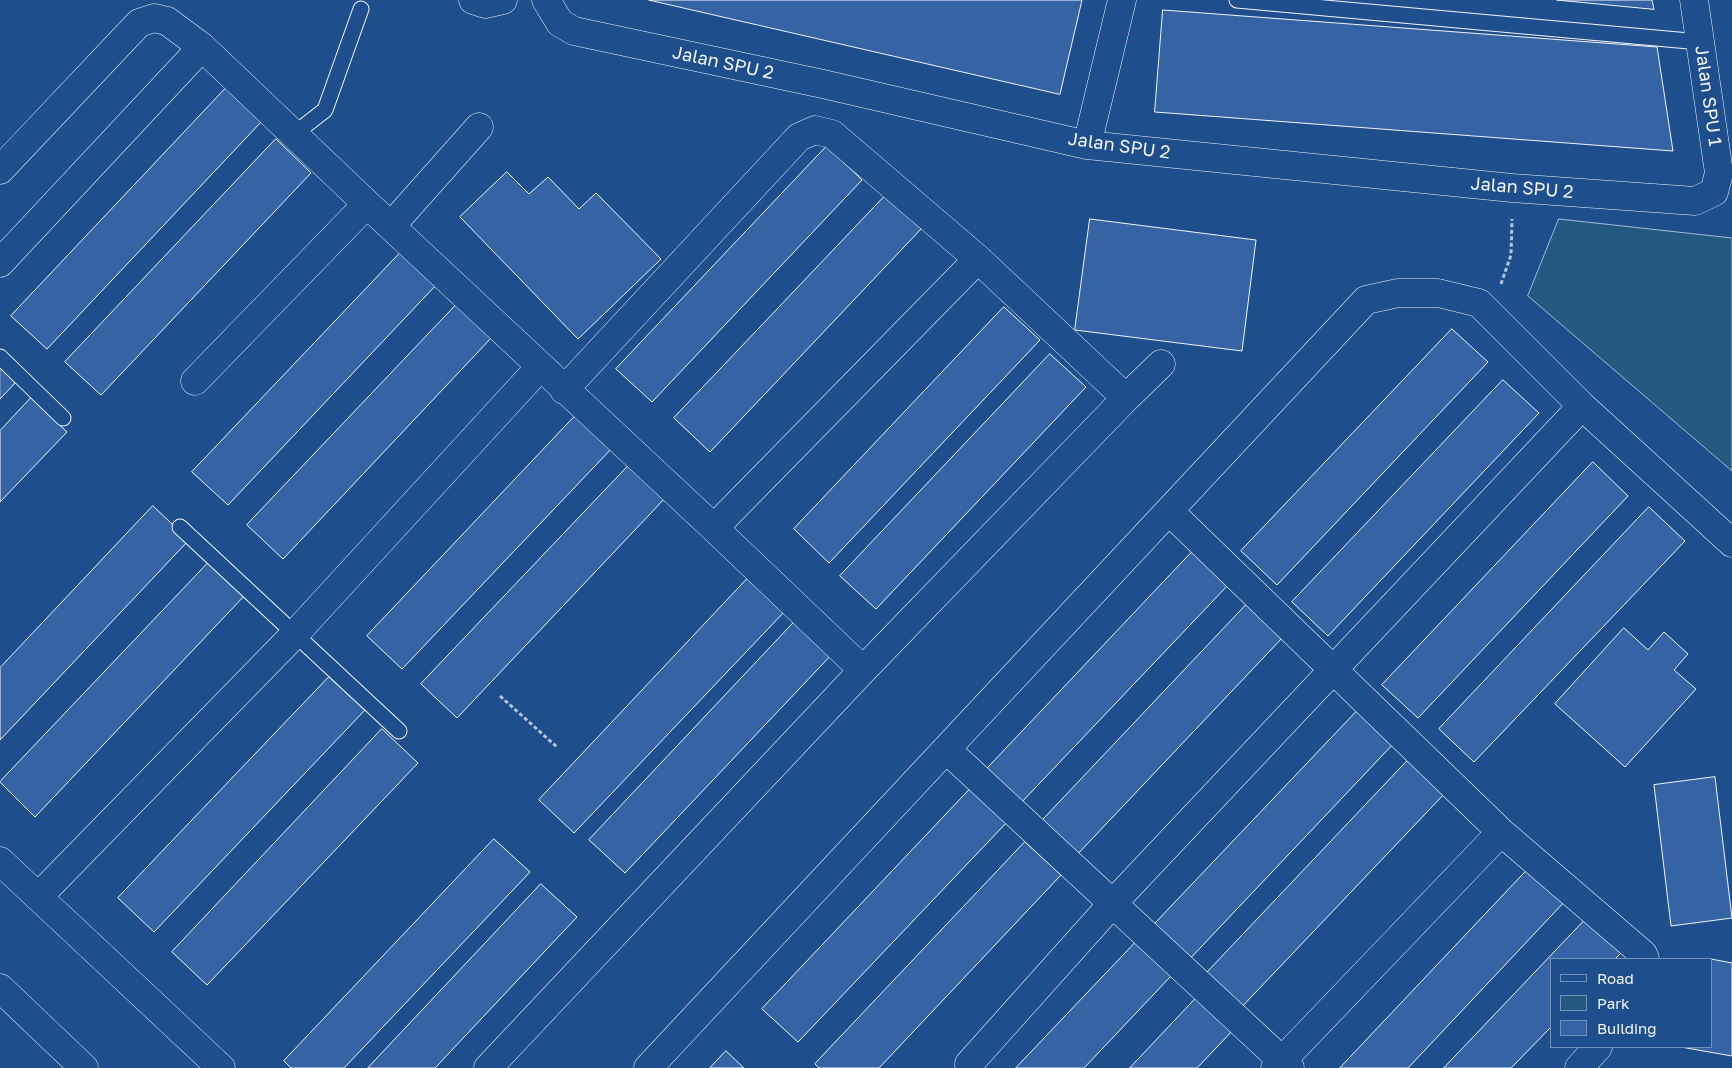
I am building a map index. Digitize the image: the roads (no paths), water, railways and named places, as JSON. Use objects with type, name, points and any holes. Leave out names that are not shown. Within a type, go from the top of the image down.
[{"type":"street","points":[[473,0],[485,4],[503,0]]},
{"type":"street","name":"Jalan SPU 2","points":[[546,0],[560,23],[574,31],[814,82],[1087,145],[1512,188],[1695,201],[1714,192]]},
{"type":"street","points":[[1087,145],[1122,0]]},
{"type":"street","name":"Jalan SPU 1","points":[[1694,0],[1719,173],[1714,192]]},
{"type":"street","points":[[0,170],[139,23],[154,18],[167,21],[202,47],[293,135],[714,528],[863,670]]},
{"type":"street","points":[[0,263],[202,47]]},
{"type":"street","points":[[391,226],[479,127]]},
{"type":"street","points":[[564,390],[799,137],[815,130],[832,134],[978,259],[1126,398]]},
{"type":"street","points":[[195,381],[367,204]]},
{"type":"street","points":[[714,528],[978,259]]},
{"type":"street","points":[[648,1068],[1366,300],[1398,293],[1438,293],[1479,303],[1582,406],[1732,543]]},
{"type":"street","points":[[488,1068],[863,670],[1161,364]]},
{"type":"street","points":[[38,896],[295,634],[540,366]]},
{"type":"street","points":[[970,1064],[1113,903],[1582,406]]},
{"type":"street","points":[[1169,511],[1501,832],[1643,954],[1645,958]]},
{"type":"street","points":[[946,748],[1113,903],[1282,1065],[1501,832]]},
{"type":"street","points":[[0,861],[210,1064]]},
{"type":"street","points":[[0,988],[84,1068]]},
{"type":"street","points":[[1579,1068],[1597,1048]]},
{"type":"lane","points":[[1237,0],[1700,42]]},
{"type":"lane","points":[[293,135],[325,110],[361,9]]},
{"type":"lane","points":[[0,357],[63,418]]},
{"type":"lane","points":[[180,527],[399,731]]}]
